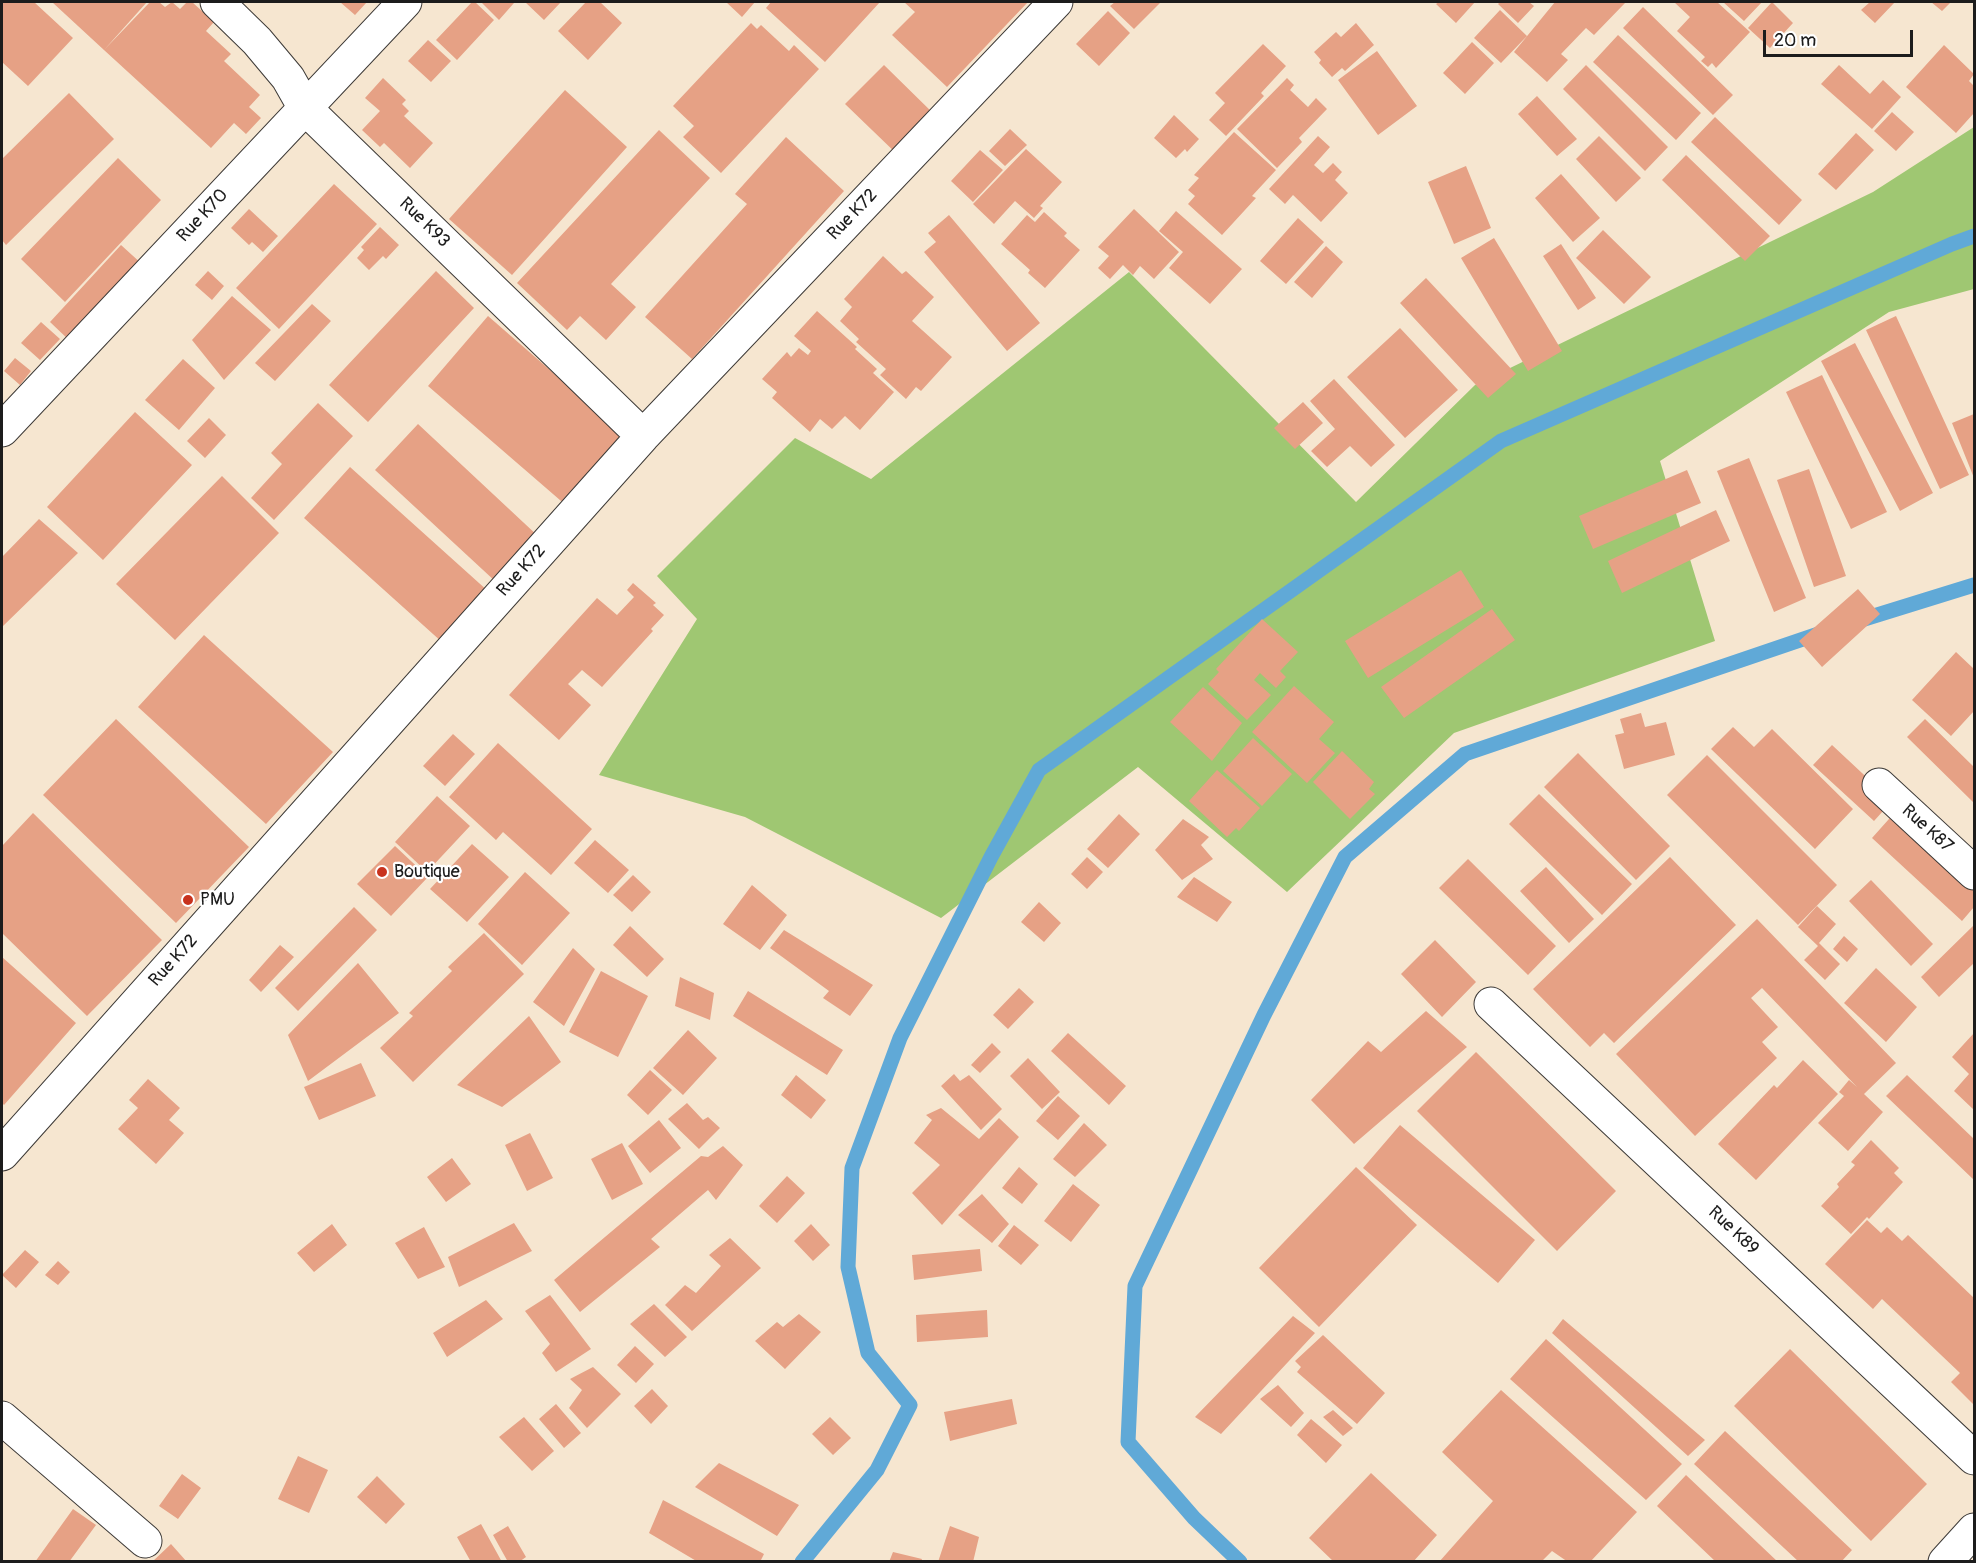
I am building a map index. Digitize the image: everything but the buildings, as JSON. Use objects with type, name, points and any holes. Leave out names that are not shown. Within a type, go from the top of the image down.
[{"type":"street","name":"Rue K93","points":[[217,2],[257,40],[288,78],[305,108],[643,436]]},
{"type":"street","name":"Rue K70","points":[[2,430],[405,2]]},
{"type":"street","name":"Rue K72","points":[[2,1154],[643,436],[1056,2]]},
{"type":"street","name":"Rue K87","points":[[1879,785],[1974,873]]},
{"type":"street","name":"Rue K89","points":[[1491,1004],[1974,1458]]},
{"type":"street","points":[[2,1418],[145,1541]]},
{"type":"street","points":[[1945,1562],[1974,1530]]},
{"type":"green space","points":[[1974,127],[1974,289],[1889,312],[1660,461],[1715,641],[1454,733],[1287,892],[1138,767],[941,918],[745,817],[599,775],[697,619],[657,576],[795,438],[871,479],[1129,272],[1356,502],[1475,385],[1873,192]]},
{"type":"waterway","points":[[802,1562],[877,1470],[910,1405],[868,1353],[848,1267],[852,1168],[900,1038],[991,857],[1039,770],[1501,441],[1974,236]]},
{"type":"waterway","points":[[1861,620],[1974,585]]},
{"type":"waterway","points":[[1240,1562],[1194,1518],[1128,1442],[1135,1286],[1264,1015],[1345,857],[1465,754],[1818,634]]},
{"type":"place","name":"Boutique","points":[[382,872]]},
{"type":"place","name":"PMU","points":[[188,900]]}]
